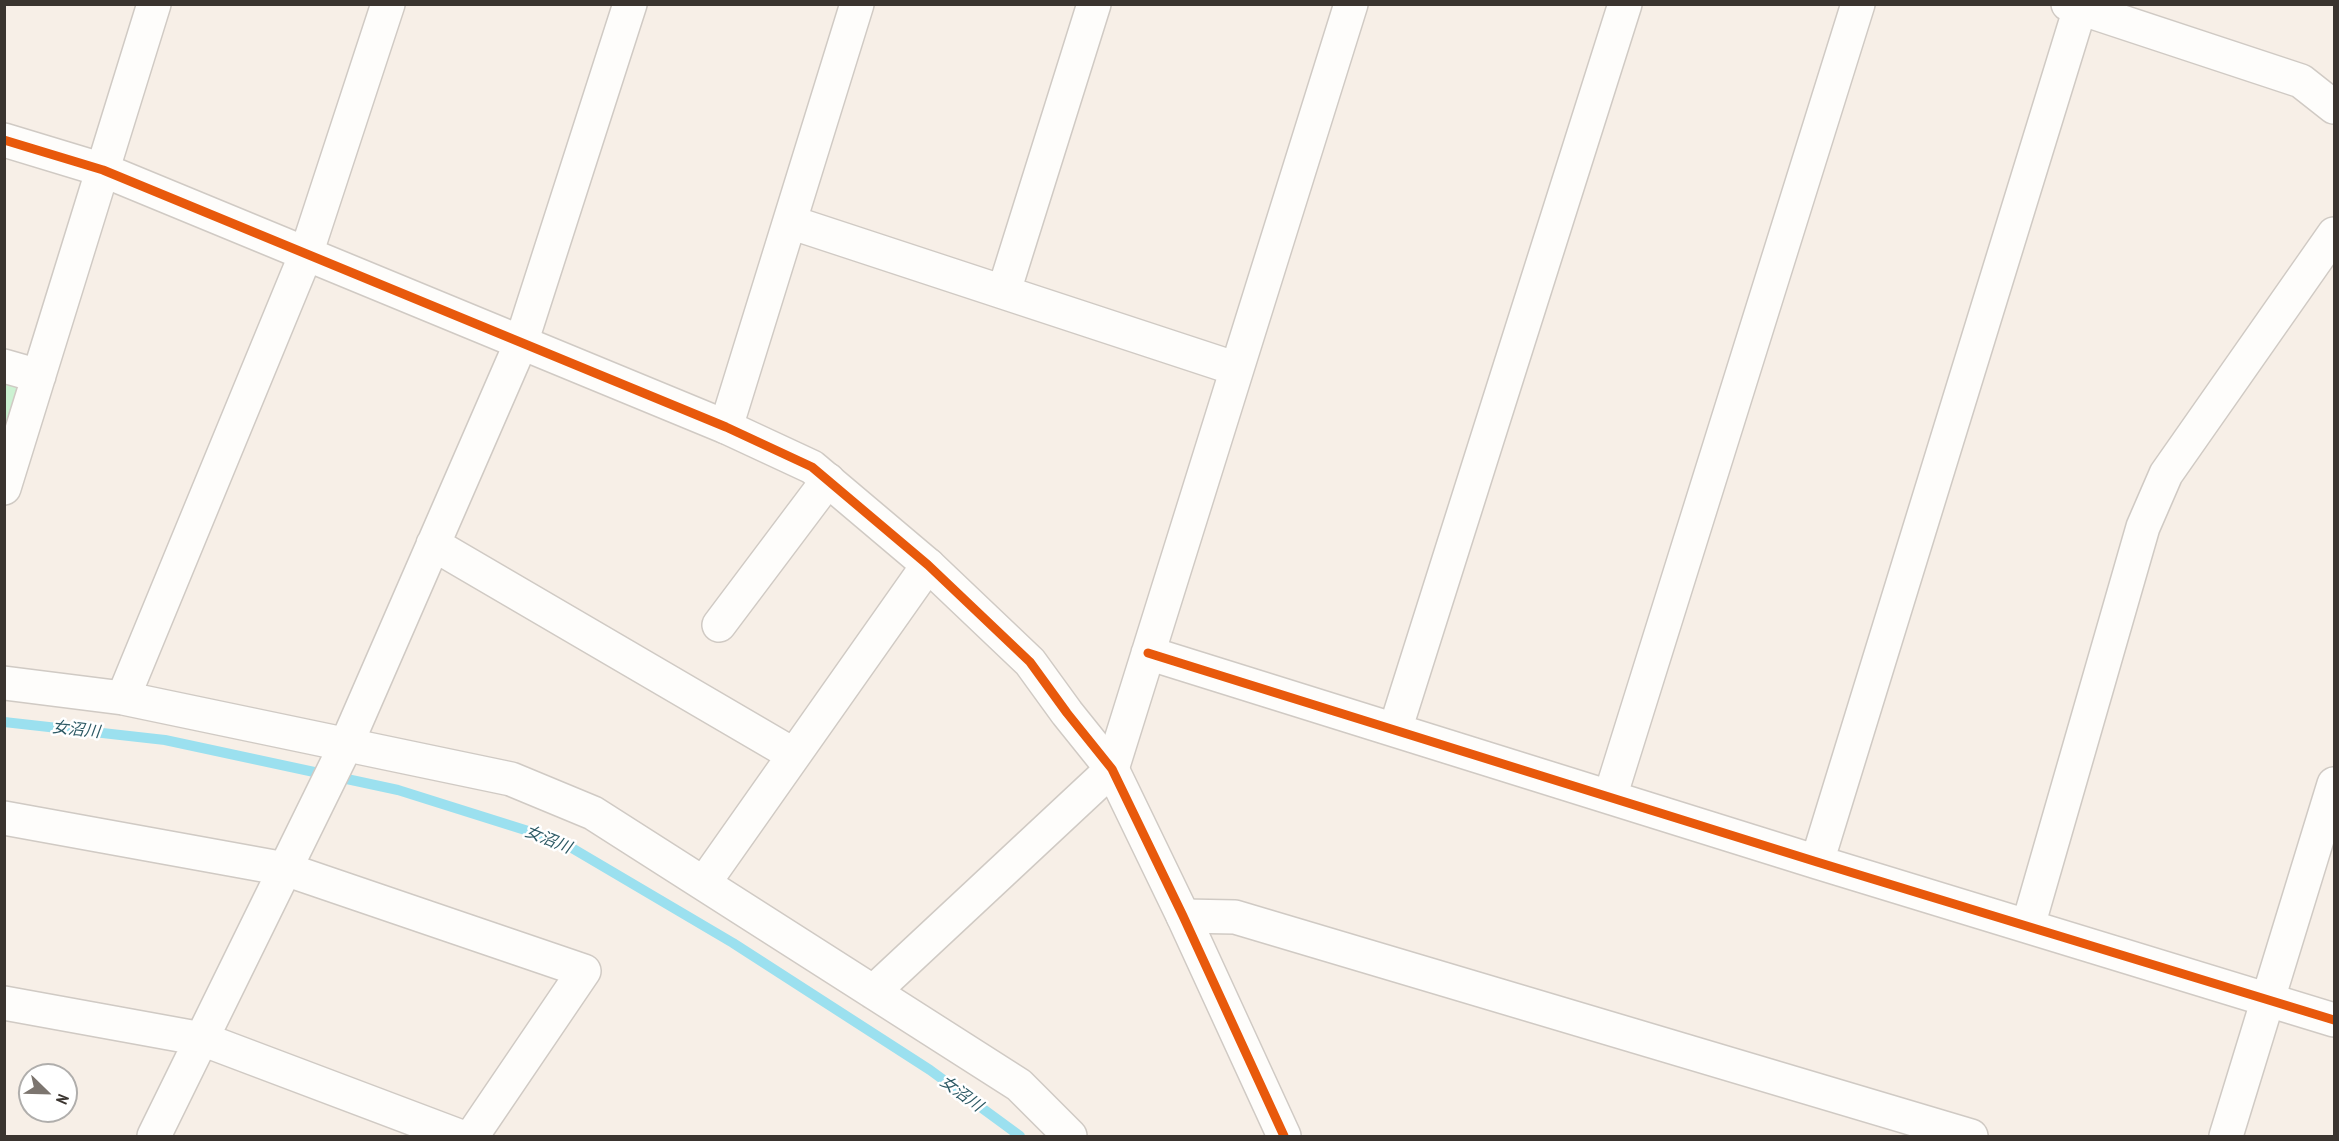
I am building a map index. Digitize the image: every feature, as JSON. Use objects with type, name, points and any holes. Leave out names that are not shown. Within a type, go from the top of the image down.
[{"type":"street","points":[[4,488],[154,4]]},
{"type":"street","points":[[123,698],[306,254],[388,4]]},
{"type":"street","points":[[154,1137],[346,744],[521,343],[630,4]]},
{"type":"street","points":[[726,427],[857,4]]},
{"type":"street","points":[[1004,291],[1094,4]]},
{"type":"street","points":[[873,992],[1112,769],[1350,4]]},
{"type":"street","points":[[1395,730],[1625,4]]},
{"type":"street","points":[[1610,797],[1858,4]]},
{"type":"street","points":[[1817,861],[2074,6],[2301,81],[2334,107]]},
{"type":"street","points":[[4,140],[103,170],[726,427],[812,467],[928,565],[1030,662],[1112,769],[1183,916],[1284,1137]]},
{"type":"street","points":[[790,222],[1237,369]]},
{"type":"street","points":[[2028,926],[2144,527],[2166,474],[2334,234]]},
{"type":"street","points":[[4,366],[39,376]]},
{"type":"street","points":[[719,625],[828,480]]},
{"type":"street","points":[[433,544],[794,755]]},
{"type":"street","points":[[704,884],[928,565]]},
{"type":"street","points":[[1149,653],[2334,1020]]},
{"type":"street","points":[[4,683],[123,698],[511,779],[593,813],[1019,1085],[1070,1137]]},
{"type":"street","points":[[2226,1137],[2334,784]]},
{"type":"street","points":[[4,818],[285,869],[584,971],[472,1137]]},
{"type":"street","points":[[1183,916],[1235,917],[1971,1137]]},
{"type":"street","points":[[4,1003],[202,1039],[459,1137]]},
{"type":"green space","points":[[5,366],[39,376],[5,488]]},
{"type":"waterway","name":"女沼川","points":[[4,722],[165,740],[398,790],[560,841],[733,943],[930,1070],[1020,1136]]},
{"type":"cycle path","points":[[4,140],[103,170],[726,427],[812,467],[928,565],[1030,662],[1112,769],[1183,916],[1284,1136]]},
{"type":"cycle path","points":[[1148,653],[1817,862],[2334,1020]]}]
